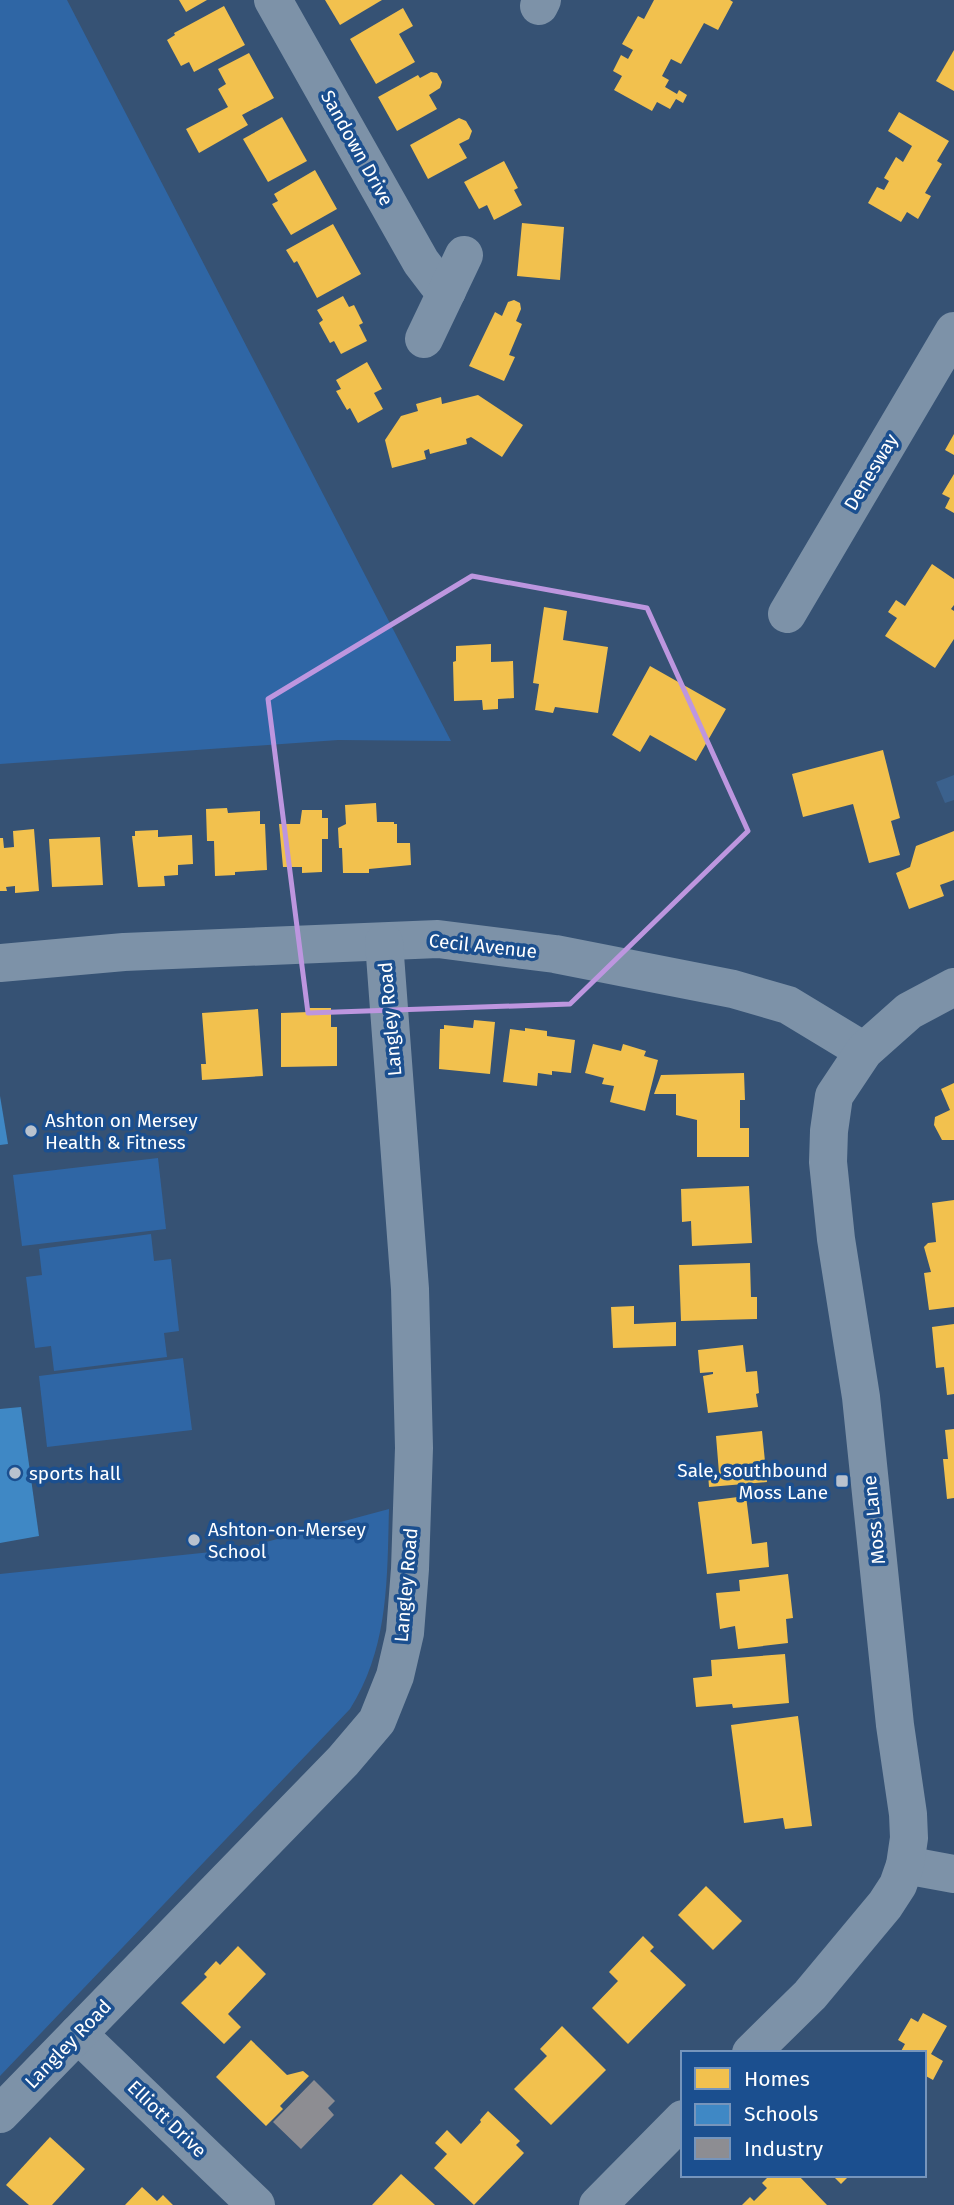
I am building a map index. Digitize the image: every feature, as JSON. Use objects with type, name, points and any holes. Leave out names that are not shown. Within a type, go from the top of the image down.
[{"type":"street","name":"Sandown Drive","points":[[273,0],[421,262],[437,283],[447,291]]},
{"type":"street","points":[[424,339],[464,256]]},
{"type":"street","name":"Denesway","points":[[787,614],[954,331]]},
{"type":"street","name":"Cecil Avenue","points":[[0,963],[124,952],[438,939],[555,954],[733,989],[788,1005],[864,1051]]},
{"type":"street","name":"Langley Road","points":[[0,2115],[343,1761],[377,1721],[395,1676],[405,1633],[410,1569],[413,1393],[410,1289],[384,942]]},
{"type":"street","name":"Moss Lane","points":[[753,2051],[810,1996],[876,1916],[898,1885],[905,1865],[909,1838],[908,1814],[895,1726],[861,1397],[836,1239],[828,1163],[829,1131],[834,1096],[864,1051],[909,1011],[954,987]]},
{"type":"street","points":[[905,1865],[954,1874]]},
{"type":"street","name":"Elliott Drive","points":[[78,2034],[256,2205]]},
{"type":"street","points":[[598,2205],[681,2121]]},
{"type":"highlighted area","points":[[472,576],[647,608],[748,831],[570,1004],[308,1013],[268,699]]},
{"type":"shaded area","points":[[0,0],[67,0],[451,741],[338,740],[0,764]]},
{"type":"shaded area","points":[[954,775],[954,800],[945,803],[936,782]]},
{"type":"shaded area","points":[[158,1158],[166,1229],[22,1246],[13,1175]]},
{"type":"shaded area","points":[[151,1234],[154,1261],[171,1259],[179,1331],[164,1333],[167,1357],[54,1371],[51,1346],[35,1348],[26,1277],[42,1275],[39,1249]]},
{"type":"shaded area","points":[[183,1358],[192,1430],[47,1447],[39,1376]]},
{"type":"shaded area","points":[[389,1509],[386,1587],[379,1637],[363,1686],[350,1709],[0,2076],[0,1574],[240,1549]]},
{"type":"building: Homes","points":[[179,0],[207,0],[186,12]]},
{"type":"building: Homes","points":[[325,0],[382,0],[340,25]]},
{"type":"building: Homes","points":[[654,0],[733,2],[718,30],[704,23],[681,64],[671,59],[662,76],[669,80],[665,87],[677,94],[679,90],[687,95],[683,103],[676,99],[670,109],[657,102],[652,111],[614,90],[622,76],[613,71],[621,55],[628,59],[633,50],[622,44],[638,16],[644,19]]},
{"type":"building: Homes","points":[[224,6],[245,45],[194,72],[189,62],[181,66],[167,40],[175,35],[174,33]]},
{"type":"building: Homes","points":[[403,8],[413,26],[399,34],[415,62],[376,84],[350,39]]},
{"type":"building: Homes","points":[[954,50],[954,91],[936,81]]},
{"type":"building: Homes","points":[[249,53],[274,98],[242,115],[248,125],[199,153],[186,129],[228,107],[218,89],[226,84],[218,69]]},
{"type":"building: Homes","points":[[431,72],[437,73],[442,82],[440,88],[429,95],[437,109],[397,131],[378,97],[418,75],[420,78]]},
{"type":"building: Homes","points":[[899,112],[949,141],[937,161],[942,164],[925,193],[931,196],[918,219],[907,212],[901,222],[868,203],[877,187],[884,190],[889,181],[884,178],[896,157],[903,162],[912,146],[888,131]]},
{"type":"building: Homes","points":[[282,117],[307,161],[268,182],[243,139]]},
{"type":"building: Homes","points":[[459,118],[466,121],[472,131],[469,139],[459,144],[467,158],[428,179],[410,145]]},
{"type":"building: Homes","points":[[504,161],[518,188],[514,190],[522,205],[494,220],[487,205],[479,209],[464,182]]},
{"type":"building: Homes","points":[[315,170],[337,209],[291,235],[272,204],[278,201],[274,194]]},
{"type":"building: Homes","points":[[522,223],[564,227],[560,280],[517,276]]},
{"type":"building: Homes","points":[[333,224],[361,274],[317,298],[297,261],[294,263],[286,250]]},
{"type":"building: Homes","points":[[343,296],[349,307],[354,305],[363,323],[359,325],[367,341],[341,354],[334,341],[330,343],[319,323],[323,320],[317,310]]},
{"type":"building: Homes","points":[[514,300],[520,303],[521,309],[516,321],[522,324],[509,355],[515,357],[504,381],[469,366],[495,312],[502,316],[508,302]]},
{"type":"building: Homes","points":[[367,362],[382,389],[374,393],[383,409],[358,423],[336,391],[341,389],[336,380]]},
{"type":"building: Homes","points":[[478,395],[523,425],[502,457],[471,437],[466,439],[467,444],[430,454],[429,449],[424,451],[426,459],[392,468],[385,440],[401,416],[418,411],[416,404],[441,397],[442,404]]},
{"type":"building: Homes","points":[[954,434],[954,455],[945,450]]},
{"type":"building: Homes","points":[[954,474],[954,513],[945,508],[950,498],[942,494]]},
{"type":"building: Homes","points":[[932,564],[954,579],[954,605],[951,609],[954,611],[954,639],[935,668],[885,636],[897,618],[888,612],[896,600],[905,606]]},
{"type":"building: Homes","points":[[544,607],[567,611],[563,640],[608,647],[598,713],[555,707],[553,713],[535,710],[539,684],[533,683]]},
{"type":"building: Homes","points":[[491,644],[491,662],[513,661],[514,698],[498,699],[498,709],[483,710],[482,700],[454,701],[453,662],[456,661],[456,646]]},
{"type":"building: Homes","points":[[650,666],[726,709],[696,761],[650,735],[640,752],[612,735]]},
{"type":"building: Homes","points":[[883,750],[900,818],[891,821],[900,855],[869,863],[853,804],[803,817],[792,774]]},
{"type":"building: Homes","points":[[376,803],[377,822],[394,822],[397,824],[397,843],[410,843],[411,865],[369,869],[369,873],[343,873],[338,828],[346,824],[345,805]]},
{"type":"building: Homes","points":[[227,808],[228,813],[260,811],[260,824],[265,824],[267,870],[215,876],[214,841],[207,841],[206,809]]},
{"type":"building: Homes","points":[[302,810],[322,810],[322,818],[328,818],[328,839],[322,839],[322,872],[302,873],[302,867],[283,867],[279,824],[300,824]]},
{"type":"building: Homes","points":[[34,829],[39,891],[15,893],[15,886],[6,887],[7,891],[0,891],[0,838],[3,838],[4,848],[14,847],[13,831]]},
{"type":"building: Homes","points":[[158,830],[158,837],[192,835],[193,864],[178,865],[178,875],[164,876],[165,886],[138,887],[132,836],[135,836],[135,831]]},
{"type":"building: Homes","points":[[954,831],[954,880],[940,885],[944,896],[909,909],[896,873],[910,867],[916,846]]},
{"type":"building: Homes","points":[[100,837],[103,885],[52,887],[49,839]]},
{"type":"building: Homes","points":[[309,1008],[331,1008],[331,1027],[337,1027],[337,1066],[281,1067],[281,1013],[309,1012]]},
{"type":"building: Homes","points":[[258,1009],[263,1076],[202,1080],[201,1064],[206,1064],[202,1013]]},
{"type":"building: Homes","points":[[474,1020],[495,1022],[490,1074],[439,1069],[440,1029],[444,1029],[444,1025],[473,1028]]},
{"type":"building: Homes","points":[[525,1028],[547,1031],[547,1036],[575,1040],[571,1073],[538,1073],[537,1086],[503,1082],[510,1029],[525,1031]]},
{"type":"building: Homes","points":[[593,1044],[621,1051],[623,1044],[646,1051],[644,1056],[658,1060],[645,1111],[610,1102],[614,1086],[602,1084],[604,1078],[585,1073]]},
{"type":"building: Homes","points":[[744,1073],[745,1100],[740,1100],[740,1128],[749,1128],[749,1157],[697,1157],[697,1120],[676,1115],[676,1094],[654,1094],[661,1075]]},
{"type":"building: Homes","points":[[954,1083],[954,1140],[942,1140],[934,1125],[935,1117],[950,1110],[941,1089]]},
{"type":"building: Homes","points":[[749,1186],[752,1243],[692,1246],[691,1221],[682,1222],[681,1189]]},
{"type":"building: Homes","points":[[954,1200],[954,1307],[929,1310],[924,1273],[931,1272],[924,1247],[928,1243],[936,1242],[932,1203]]},
{"type":"building: Homes","points":[[750,1263],[751,1297],[757,1297],[757,1319],[681,1321],[679,1265]]},
{"type":"building: Homes","points":[[634,1306],[634,1324],[676,1322],[676,1346],[613,1348],[611,1307]]},
{"type":"building: Homes","points":[[954,1324],[954,1394],[947,1395],[944,1367],[936,1368],[932,1327]]},
{"type":"building: Homes","points":[[743,1345],[746,1372],[757,1371],[758,1407],[708,1413],[703,1376],[713,1372],[700,1373],[698,1350]]},
{"type":"building: Homes","points":[[954,1429],[954,1498],[947,1499],[943,1459],[948,1459],[945,1430]]},
{"type":"building: Homes","points":[[762,1431],[767,1482],[709,1487],[708,1474],[719,1473],[716,1436]]},
{"type":"building: Homes","points":[[746,1496],[752,1544],[767,1542],[769,1567],[707,1574],[698,1502]]},
{"type":"building: Homes","points":[[788,1574],[793,1618],[786,1619],[788,1643],[738,1649],[735,1626],[720,1629],[716,1593],[740,1591],[739,1580]]},
{"type":"building: Homes","points":[[785,1654],[789,1703],[733,1708],[732,1704],[696,1707],[693,1678],[712,1676],[711,1660]]},
{"type":"building: Homes","points":[[798,1716],[812,1826],[785,1829],[783,1818],[744,1823],[731,1725]]},
{"type":"building: Homes","points":[[706,1886],[742,1921],[713,1950],[678,1915]]},
{"type":"building: Homes","points":[[643,1936],[654,1947],[650,1951],[686,1985],[628,2044],[592,2008],[618,1981],[609,1972]]},
{"type":"building: Homes","points":[[238,1946],[266,1974],[228,2014],[241,2027],[224,2044],[181,2003],[207,1977],[204,1974],[216,1961],[220,1965]]},
{"type":"building: Homes","points":[[923,2013],[947,2026],[931,2054],[943,2061],[933,2080],[926,2076],[926,2051],[901,2051],[905,2044],[898,2040],[911,2018],[918,2022]]},
{"type":"building: Homes","points":[[562,2026],[606,2070],[551,2125],[514,2089],[547,2056],[540,2049]]},
{"type":"building: Homes","points":[[251,2040],[287,2075],[303,2071],[309,2076],[280,2106],[283,2109],[266,2126],[216,2077]]},
{"type":"building: Homes","points":[[488,2111],[520,2141],[516,2145],[524,2153],[474,2205],[434,2168],[447,2154],[435,2143],[447,2130],[461,2144]]},
{"type":"building: Homes","points":[[50,2137],[85,2169],[52,2205],[29,2205],[6,2185]]},
{"type":"building: Homes","points":[[401,2174],[435,2205],[372,2205]]},
{"type":"building: Homes","points":[[768,2177],[800,2177],[827,2205],[742,2205],[750,2197],[754,2201],[767,2188],[762,2183]]},
{"type":"building: Homes","points":[[834,2177],[848,2177],[841,2184]]},
{"type":"building: Homes","points":[[142,2187],[157,2201],[163,2195],[173,2205],[125,2205]]},
{"type":"building: Schools","points":[[0,1096],[8,1144],[0,1145]]},
{"type":"building: Schools","name":"sports hall","points":[[21,1407],[39,1536],[0,1543],[0,1409]]},
{"type":"building: Industry","points":[[314,2080],[335,2101],[328,2108],[334,2115],[301,2149],[273,2122]]},
{"type":"place","name":"Ashton on Mersey Health & Fitness","points":[[31,1131]]},
{"type":"place","name":"sports hall","points":[[15,1473]]},
{"type":"place","name":"Sale, southbound Moss Lane","points":[[842,1481]]},
{"type":"place","name":"Ashton-on-Mersey School","points":[[194,1540]]}]
